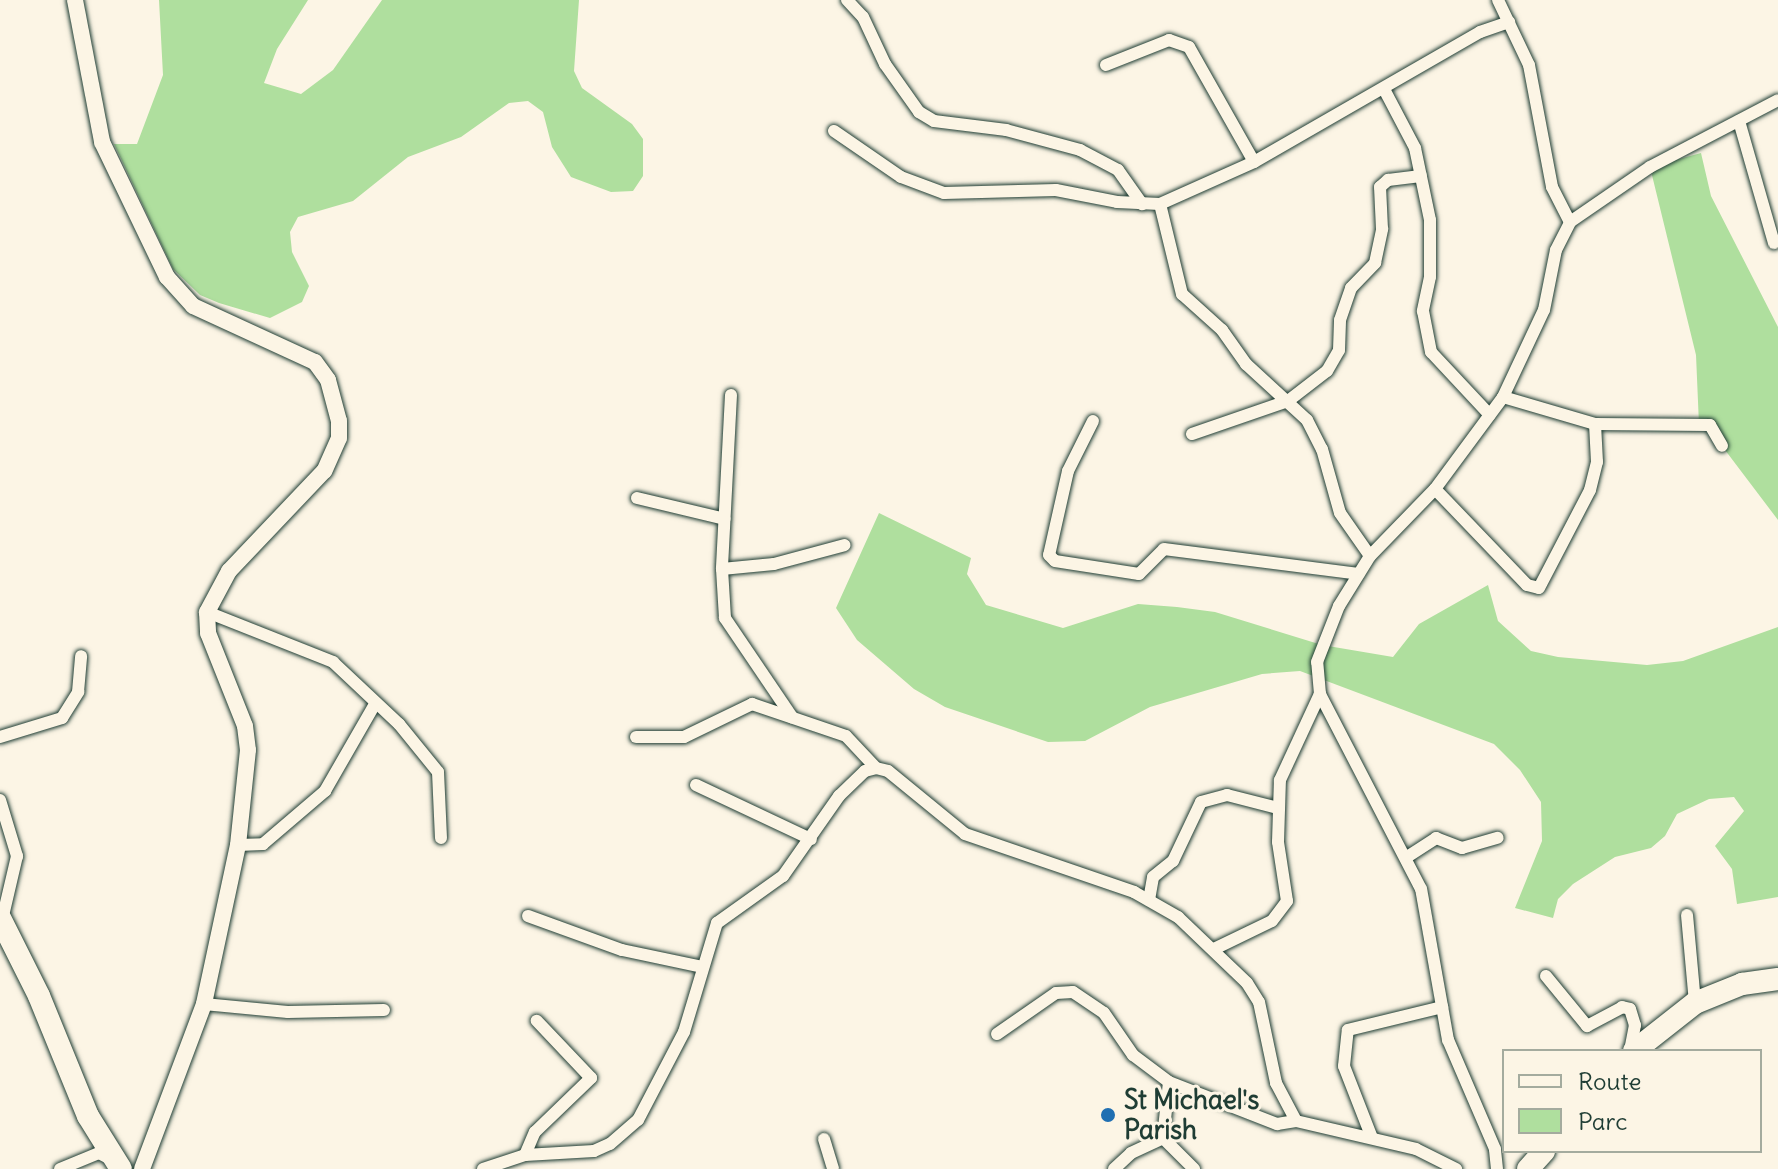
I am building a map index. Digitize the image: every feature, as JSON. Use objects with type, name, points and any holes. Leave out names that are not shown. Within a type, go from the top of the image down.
[{"type":"highway","points":[[1,919],[88,1116],[118,1165]]},
{"type":"highway","points":[[1635,1049],[1695,1003],[1742,984],[1778,979]]},
{"type":"highway","points":[[1528,1169],[1542,1153]]},
{"type":"street","points":[[75,0],[102,142],[167,277],[193,306],[315,362],[336,402],[339,438],[324,471],[229,571],[207,612],[208,633],[245,726],[248,750],[238,845],[204,1004],[142,1169]]},
{"type":"street","points":[[847,0],[863,17],[885,64],[919,112],[934,121],[1006,130],[1080,150],[1118,170],[1142,204]]},
{"type":"street","points":[[1498,0],[1529,65],[1556,198],[1570,222]]},
{"type":"street","points":[[834,131],[901,177],[944,193],[1056,190],[1142,204],[1160,204],[1254,162],[1480,32],[1509,22]]},
{"type":"street","points":[[1106,65],[1169,40],[1189,47],[1254,162]]},
{"type":"street","points":[[1384,89],[1415,148],[1421,176],[1432,242],[1424,328],[1437,363],[1490,415]]},
{"type":"street","points":[[1497,1169],[1495,1149],[1455,1064],[1442,1007],[1430,922],[1407,857],[1320,694],[1317,662],[1322,645],[1370,556],[1435,489],[1503,397],[1544,310],[1556,250],[1570,222],[1650,167],[1778,100]]},
{"type":"street","points":[[1739,121],[1774,243]]},
{"type":"street","points":[[1192,434],[1288,401],[1315,385],[1339,350],[1343,309],[1358,278],[1375,263],[1379,247],[1382,184],[1421,176]]},
{"type":"street","points":[[1160,204],[1182,294],[1315,432],[1340,513],[1370,556]]},
{"type":"street","points":[[731,395],[722,569],[731,632],[792,717]]},
{"type":"street","points":[[1503,397],[1595,424],[1710,425],[1722,446]]},
{"type":"street","points":[[1093,421],[1068,471],[1049,555],[1055,561],[1139,574],[1164,549],[1358,574]]},
{"type":"street","points":[[1435,489],[1527,585],[1539,588],[1590,490],[1597,462],[1595,424]]},
{"type":"street","points":[[637,498],[725,519]]},
{"type":"street","points":[[722,569],[774,564],[845,545]]},
{"type":"street","points":[[207,612],[333,662],[399,724],[438,772],[441,838]]},
{"type":"street","points":[[0,737],[62,718],[78,692],[81,656]]},
{"type":"street","points":[[1214,949],[1272,921],[1287,901],[1278,808],[1285,762],[1320,694]]},
{"type":"street","points":[[238,845],[263,844],[325,791],[375,704]]},
{"type":"street","points":[[636,737],[684,737],[752,704],[846,736],[876,768]]},
{"type":"street","points":[[483,1169],[525,1155],[594,1151],[610,1144],[638,1120],[672,1060],[717,923],[768,890],[811,839],[839,796],[865,771],[876,768],[888,771],[965,834],[1149,900],[1214,949],[1259,1002],[1276,1083],[1296,1121]]},
{"type":"street","points":[[696,785],[811,839]]},
{"type":"street","points":[[1149,900],[1153,877],[1173,861],[1201,802],[1227,795],[1278,808]]},
{"type":"street","points":[[0,800],[17,856],[1,919]]},
{"type":"street","points":[[1407,857],[1436,838],[1462,848],[1498,838]]},
{"type":"street","points":[[1687,915],[1695,1003]]},
{"type":"street","points":[[528,916],[622,950],[703,967]]},
{"type":"street","points":[[1546,976],[1587,1026],[1622,1007],[1630,1009],[1636,1033],[1632,1049]]},
{"type":"street","points":[[997,1034],[1056,993],[1073,992],[1104,1013],[1133,1055],[1169,1082],[1277,1124],[1296,1121],[1372,1138],[1439,1157],[1456,1169]]},
{"type":"street","points":[[204,1004],[288,1012],[384,1010]]},
{"type":"street","points":[[1372,1138],[1344,1066],[1348,1030],[1442,1007]]},
{"type":"street","points":[[525,1155],[535,1132],[591,1078],[537,1021]]},
{"type":"street","points":[[1163,1138],[1169,1082]]},
{"type":"street","points":[[1114,1169],[1131,1153],[1163,1138]]},
{"type":"street","points":[[1163,1138],[1194,1169]]},
{"type":"street","points":[[824,1139],[833,1169]]},
{"type":"street","points":[[60,1169],[99,1153],[118,1165]]},
{"type":"green space","points":[[159,0],[308,0],[277,49],[264,83],[301,94],[333,70],[382,0],[579,0],[574,71],[582,88],[632,124],[643,139],[643,176],[633,191],[611,192],[571,177],[552,147],[543,112],[528,101],[509,103],[461,137],[408,157],[353,201],[298,217],[290,232],[292,252],[309,286],[302,302],[270,318],[219,303],[200,295],[173,269],[114,144],[137,144],[163,75]]},
{"type":"green space","points":[[1701,153],[1711,196],[1778,327],[1778,520],[1722,446],[1717,430],[1699,425],[1696,355],[1650,167]]},
{"type":"green space","points":[[879,513],[971,558],[967,574],[986,605],[1063,628],[1138,604],[1177,607],[1215,612],[1322,645],[1393,657],[1419,624],[1488,585],[1498,621],[1531,651],[1558,657],[1647,665],[1683,661],[1778,627],[1778,897],[1737,904],[1732,869],[1715,846],[1744,811],[1734,797],[1709,799],[1677,814],[1665,836],[1651,848],[1615,857],[1573,884],[1558,899],[1553,918],[1515,908],[1542,841],[1541,802],[1520,770],[1494,744],[1300,671],[1262,674],[1150,707],[1085,741],[1048,742],[945,707],[914,689],[857,640],[836,608]]},
{"type":"place","name":"St Michael's Parish","points":[[1108,1115]]}]
